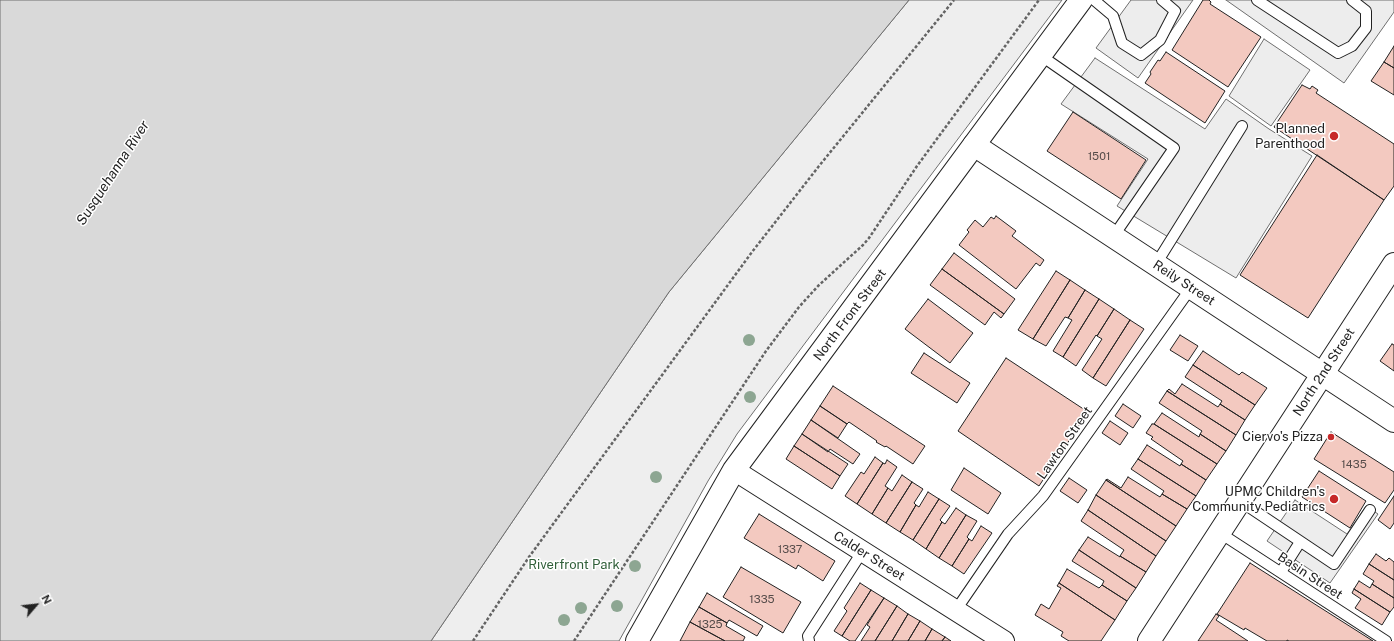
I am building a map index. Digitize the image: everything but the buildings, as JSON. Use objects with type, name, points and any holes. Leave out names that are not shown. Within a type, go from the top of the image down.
[{"type":"main road","name":"North Front Street","points":[[636,641],[734,470],[1081,0]]},
{"type":"main road","name":"Reily Street","points":[[974,145],[1394,421]]},
{"type":"main road","name":"North 2nd Street","points":[[1151,640],[1394,264]]},
{"type":"street","name":"Calder Street","points":[[734,470],[1004,641]]},
{"type":"lane","points":[[1094,0],[1113,16],[1122,44],[1141,55],[1160,40],[1175,11],[1162,0]]},
{"type":"lane","points":[[1257,0],[1338,53],[1352,46],[1366,28],[1366,11],[1352,0]]},
{"type":"lane","points":[[1040,55],[1174,148],[1113,237]]},
{"type":"lane","points":[[1156,264],[1242,126]]},
{"type":"lane","name":"Lawton Street","points":[[956,610],[1008,534],[1043,496],[1191,288]]},
{"type":"lane","points":[[1240,502],[1334,564],[1370,510]]},
{"type":"lane","name":"Basin Street","points":[[1220,532],[1386,641]]},
{"type":"lane","points":[[1282,572],[1300,542]]},
{"type":"lane","points":[[808,641],[808,636],[862,552]]},
{"type":"path","points":[[473,641],[529,557],[752,252],[819,166],[954,0]]},
{"type":"path","points":[[574,641],[766,351],[799,307],[818,286],[869,238],[917,166],[1039,0]]},
{"type":"green space","name":"Riverfront Park","points":[[909,0],[1062,0],[737,434],[708,481],[619,641],[431,641],[669,292]]},
{"type":"shaded area","points":[[1131,0],[1193,0],[1138,78],[1096,48]]},
{"type":"shaded area","points":[[1226,0],[1394,0],[1394,12],[1344,83]]},
{"type":"shaded area","points":[[1264,39],[1310,70],[1271,126],[1229,96]]},
{"type":"shaded area","points":[[1095,58],[1205,129],[1226,99],[1269,129],[1312,156],[1236,278],[1117,206],[1148,159],[1061,104]]},
{"type":"shaded area","points":[[1295,500],[1347,534],[1366,506],[1378,514],[1330,583],[1267,541]]},
{"type":"water","name":"Susquehanna River","points":[[0,0],[909,0],[669,292],[431,641],[0,641]]},
{"type":"place","name":"Planned Parenthood","points":[[1334,136]]},
{"type":"place","name":"Ciervo's Pizza","points":[[1331,437]]},
{"type":"place","name":"UPMC Children's Community Pediatrics","points":[[1334,499]]}]
